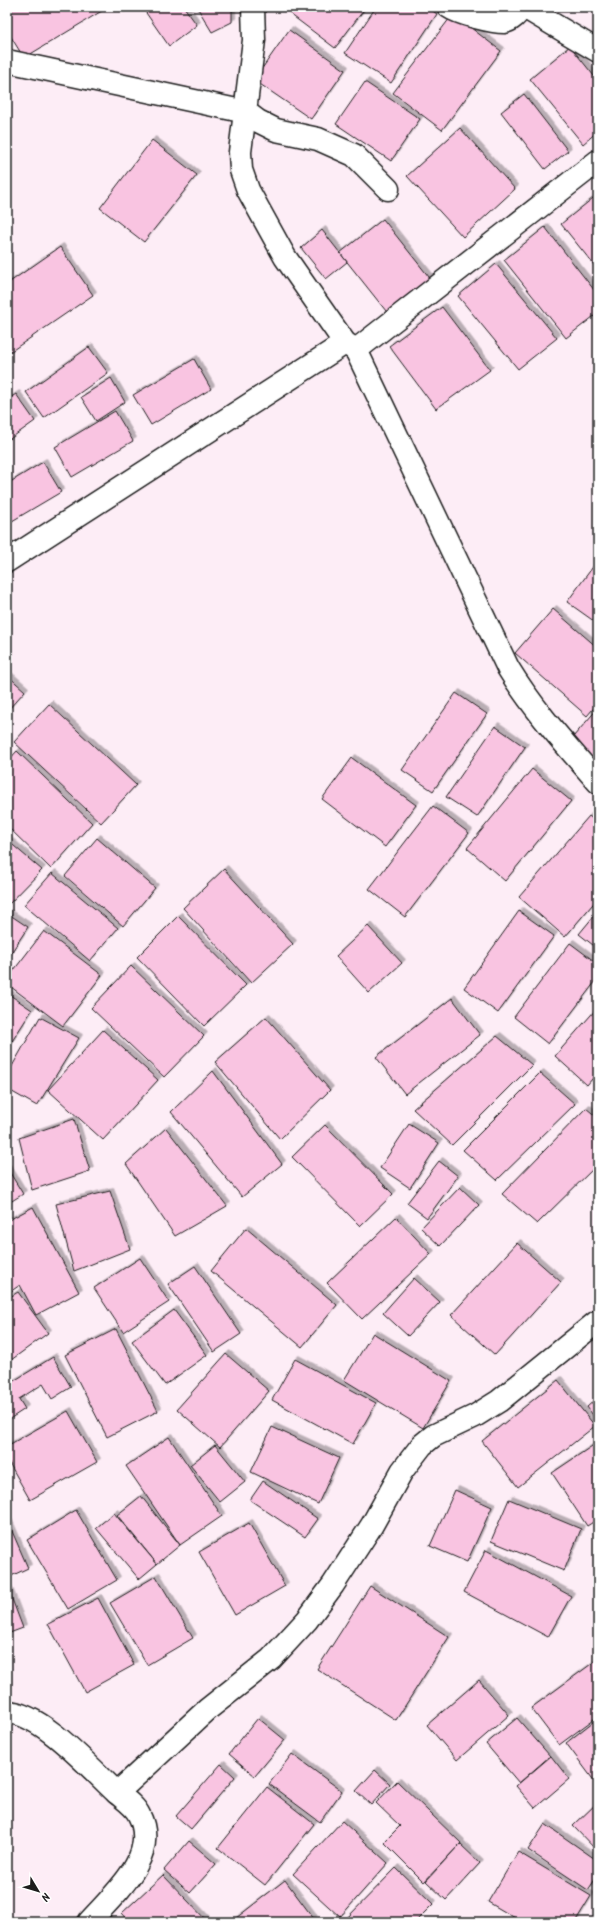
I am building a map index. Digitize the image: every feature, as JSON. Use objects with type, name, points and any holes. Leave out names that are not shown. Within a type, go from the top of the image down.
[{"type":"street","points":[[253,7],[254,40],[240,152],[241,170],[248,190],[285,257],[351,347],[508,668],[535,708],[598,782]]},
{"type":"street","points":[[449,7],[485,19],[504,22],[515,17],[523,7],[598,51]]},
{"type":"street","points":[[7,62],[246,112],[258,121],[276,130],[318,139],[354,155],[388,189]]},
{"type":"street","points":[[7,561],[351,347],[598,161]]},
{"type":"street","points":[[117,1792],[208,1709],[271,1659],[307,1620],[333,1585],[372,1525],[402,1471],[422,1445],[433,1436],[475,1416],[499,1400],[598,1322]]},
{"type":"street","points":[[7,1712],[30,1717],[45,1726],[138,1813],[144,1828],[145,1843],[139,1861],[118,1890],[89,1922]]},
{"type":"building","points":[[12,7],[103,7],[105,9],[24,58],[11,37],[7,39],[7,10]]},
{"type":"building","points":[[120,7],[132,7],[124,12]]},
{"type":"building","points":[[148,7],[184,7],[197,25],[169,46],[144,10]]},
{"type":"building","points":[[197,7],[232,7],[232,22],[212,32]]},
{"type":"building","points":[[295,7],[366,7],[335,48],[290,14]]},
{"type":"building","points":[[376,7],[427,7],[437,14],[391,83],[345,53]]},
{"type":"building","points":[[453,14],[501,51],[442,130],[393,93]]},
{"type":"building","points":[[289,30],[345,70],[311,119],[254,80]]},
{"type":"building","points":[[570,46],[598,81],[598,131],[583,144],[530,79]]},
{"type":"building","points":[[365,82],[420,119],[391,161],[336,124]]},
{"type":"building","points":[[524,94],[568,151],[545,169],[501,112]]},
{"type":"building","points":[[460,128],[515,189],[463,237],[407,176]]},
{"type":"building","points":[[152,140],[197,175],[144,242],[100,208]]},
{"type":"building","points":[[598,194],[598,270],[561,224]]},
{"type":"building","points":[[383,219],[433,282],[390,316],[340,253]]},
{"type":"building","points":[[545,227],[598,295],[598,313],[566,338],[504,260]]},
{"type":"building","points":[[322,230],[347,262],[326,279],[301,248]]},
{"type":"building","points":[[60,247],[93,295],[7,354],[7,284]]},
{"type":"building","points":[[496,264],[557,338],[518,369],[458,296]]},
{"type":"building","points":[[442,307],[490,370],[436,409],[389,346]]},
{"type":"building","points":[[89,347],[108,373],[44,418],[26,392]]},
{"type":"building","points":[[194,359],[211,389],[151,425],[133,395]]},
{"type":"building","points":[[111,378],[125,402],[96,421],[81,397]]},
{"type":"building","points":[[16,394],[35,421],[7,441],[7,400]]},
{"type":"building","points":[[115,411],[133,441],[72,477],[55,447]]},
{"type":"building","points":[[43,462],[61,492],[7,524],[7,484]]},
{"type":"building","points":[[598,560],[598,624],[567,602]]},
{"type":"building","points":[[553,609],[598,648],[598,703],[587,716],[515,653]]},
{"type":"building","points":[[7,675],[25,691],[7,711]]},
{"type":"building","points":[[456,693],[487,714],[433,791],[402,770]]},
{"type":"building","points":[[49,704],[136,785],[101,823],[14,742]]},
{"type":"building","points":[[598,708],[598,771],[567,744]]},
{"type":"building","points":[[495,726],[525,747],[477,817],[446,797]]},
{"type":"building","points":[[17,751],[92,823],[51,869],[7,826],[7,762]]},
{"type":"building","points":[[352,758],[416,805],[385,847],[322,799]]},
{"type":"building","points":[[532,769],[571,801],[505,881],[467,848]]},
{"type":"building","points":[[433,806],[469,833],[405,917],[369,889]]},
{"type":"building","points":[[589,816],[598,823],[598,898],[565,937],[519,897]]},
{"type":"building","points":[[97,838],[155,888],[123,926],[65,876]]},
{"type":"building","points":[[7,840],[42,870],[7,906]]},
{"type":"building","points":[[224,869],[293,944],[251,983],[183,908]]},
{"type":"building","points":[[52,873],[118,928],[90,961],[24,905]]},
{"type":"building","points":[[519,911],[554,936],[498,1013],[464,988]]},
{"type":"building","points":[[598,911],[598,949],[579,934]]},
{"type":"building","points":[[7,913],[28,927],[7,959]]},
{"type":"building","points":[[178,916],[246,985],[204,1026],[137,957]]},
{"type":"building","points":[[368,926],[402,963],[369,993],[336,956]]},
{"type":"building","points":[[44,931],[102,975],[63,1026],[7,984],[7,979]]},
{"type":"building","points":[[570,943],[598,964],[598,978],[548,1044],[514,1017]]},
{"type":"building","points":[[131,966],[204,1036],[164,1077],[91,1008]]},
{"type":"building","points":[[7,993],[32,1010],[7,1049]]},
{"type":"building","points":[[452,998],[480,1035],[405,1094],[376,1057]]},
{"type":"building","points":[[598,1007],[598,1072],[587,1085],[555,1056]]},
{"type":"building","points":[[40,1017],[79,1038],[37,1106],[7,1089],[7,1075]]},
{"type":"building","points":[[266,1017],[330,1090],[280,1139],[215,1062]]},
{"type":"building","points":[[103,1030],[158,1080],[103,1140],[48,1090]]},
{"type":"building","points":[[497,1036],[532,1065],[452,1145],[413,1109]]},
{"type":"building","points":[[213,1071],[282,1164],[242,1197],[171,1112]]},
{"type":"building","points":[[540,1073],[575,1104],[497,1180],[463,1150]]},
{"type":"building","points":[[586,1108],[598,1118],[598,1164],[537,1224],[502,1194]]},
{"type":"building","points":[[74,1119],[90,1171],[32,1190],[19,1138]]},
{"type":"building","points":[[409,1124],[439,1143],[410,1188],[380,1168]]},
{"type":"building","points":[[325,1125],[393,1194],[360,1226],[292,1157]]},
{"type":"building","points":[[166,1128],[227,1206],[175,1236],[126,1164]]},
{"type":"building","points":[[439,1161],[458,1176],[427,1218],[407,1203]]},
{"type":"building","points":[[7,1168],[23,1194],[7,1204]]},
{"type":"building","points":[[460,1187],[479,1205],[440,1246],[421,1228]]},
{"type":"building","points":[[110,1191],[130,1249],[74,1271],[56,1204]]},
{"type":"building","points":[[33,1207],[79,1292],[36,1315],[20,1285],[7,1294],[7,1221]]},
{"type":"building","points":[[396,1217],[431,1254],[362,1319],[327,1283]]},
{"type":"building","points":[[246,1228],[337,1305],[302,1347],[211,1271]]},
{"type":"building","points":[[517,1243],[561,1282],[495,1355],[451,1315]]},
{"type":"building","points":[[140,1258],[169,1302],[123,1332],[94,1288]]},
{"type":"building","points":[[195,1266],[241,1334],[214,1352],[168,1284]]},
{"type":"building","points":[[414,1278],[440,1302],[408,1336],[383,1313]]},
{"type":"building","points":[[18,1292],[48,1333],[7,1363],[7,1299]]},
{"type":"building","points":[[174,1310],[207,1355],[165,1385],[132,1341]]},
{"type":"building","points":[[116,1329],[158,1411],[107,1437],[65,1355]]},
{"type":"building","points":[[373,1333],[451,1381],[423,1428],[344,1380]]},
{"type":"building","points":[[226,1354],[269,1391],[220,1447],[177,1409]]},
{"type":"building","points":[[53,1357],[71,1387],[52,1399],[43,1384],[19,1399],[25,1409],[8,1420],[7,1385]]},
{"type":"building","points":[[295,1359],[376,1403],[353,1444],[272,1400]]},
{"type":"building","points":[[558,1380],[595,1426],[518,1487],[482,1441]]},
{"type":"building","points":[[598,1397],[598,1422],[587,1407]]},
{"type":"building","points":[[68,1411],[97,1462],[30,1500],[7,1459],[7,1446]]},
{"type":"building","points":[[272,1427],[339,1458],[318,1504],[251,1472]]},
{"type":"building","points":[[169,1437],[222,1516],[180,1545],[126,1466]]},
{"type":"building","points":[[598,1442],[598,1519],[587,1526],[552,1473]]},
{"type":"building","points":[[215,1445],[245,1482],[220,1502],[190,1465]]},
{"type":"building","points":[[263,1481],[318,1519],[305,1537],[250,1500]]},
{"type":"building","points":[[455,1490],[492,1507],[467,1562],[430,1546]]},
{"type":"building","points":[[141,1496],[180,1545],[157,1564],[117,1515]]},
{"type":"building","points":[[509,1499],[581,1529],[564,1571],[491,1541]]},
{"type":"building","points":[[76,1510],[117,1580],[68,1609],[27,1540]]},
{"type":"building","points":[[114,1513],[157,1564],[139,1579],[96,1528]]},
{"type":"building","points":[[7,1522],[28,1568],[9,1577],[7,1572]]},
{"type":"building","points":[[249,1523],[285,1586],[235,1615],[199,1552]]},
{"type":"building","points":[[486,1550],[571,1596],[548,1637],[464,1592]]},
{"type":"building","points":[[156,1576],[193,1638],[147,1665],[110,1603]]},
{"type":"building","points":[[7,1586],[23,1628],[7,1634]]},
{"type":"building","points":[[370,1586],[449,1637],[396,1720],[317,1669]]},
{"type":"building","points":[[98,1598],[134,1665],[85,1692],[48,1624]]},
{"type":"building","points":[[598,1659],[598,1716],[559,1745],[531,1708]]},
{"type":"building","points":[[479,1680],[509,1715],[457,1760],[427,1725]]},
{"type":"building","points":[[258,1718],[285,1740],[255,1776],[229,1754]]},
{"type":"building","points":[[517,1718],[550,1756],[519,1783],[486,1744]]},
{"type":"building","points":[[598,1718],[598,1780],[595,1782],[566,1743]]},
{"type":"building","points":[[292,1754],[342,1791],[320,1822],[269,1784]]},
{"type":"building","points":[[551,1756],[569,1779],[535,1808],[516,1786]]},
{"type":"building","points":[[221,1764],[235,1777],[191,1829],[176,1816]]},
{"type":"building","points":[[375,1770],[390,1784],[371,1805],[356,1791]]},
{"type":"building","points":[[397,1781],[461,1843],[424,1882],[384,1842],[400,1826],[376,1803]]},
{"type":"building","points":[[267,1787],[314,1824],[265,1885],[218,1848]]},
{"type":"building","points":[[598,1802],[598,1852],[573,1826]]},
{"type":"building","points":[[342,1821],[388,1863],[340,1917],[293,1874]]},
{"type":"building","points":[[545,1824],[598,1861],[598,1875],[588,1890],[528,1850]]},
{"type":"building","points":[[189,1841],[216,1864],[190,1893],[164,1870]]},
{"type":"building","points":[[460,1844],[480,1863],[446,1900],[426,1881]]},
{"type":"building","points":[[518,1852],[591,1896],[575,1922],[522,1922],[488,1902]]},
{"type":"building","points":[[396,1868],[433,1904],[415,1922],[343,1922]]},
{"type":"building","points":[[163,1875],[208,1922],[130,1922],[122,1913]]},
{"type":"building","points":[[285,1880],[314,1919],[310,1922],[231,1922]]}]
